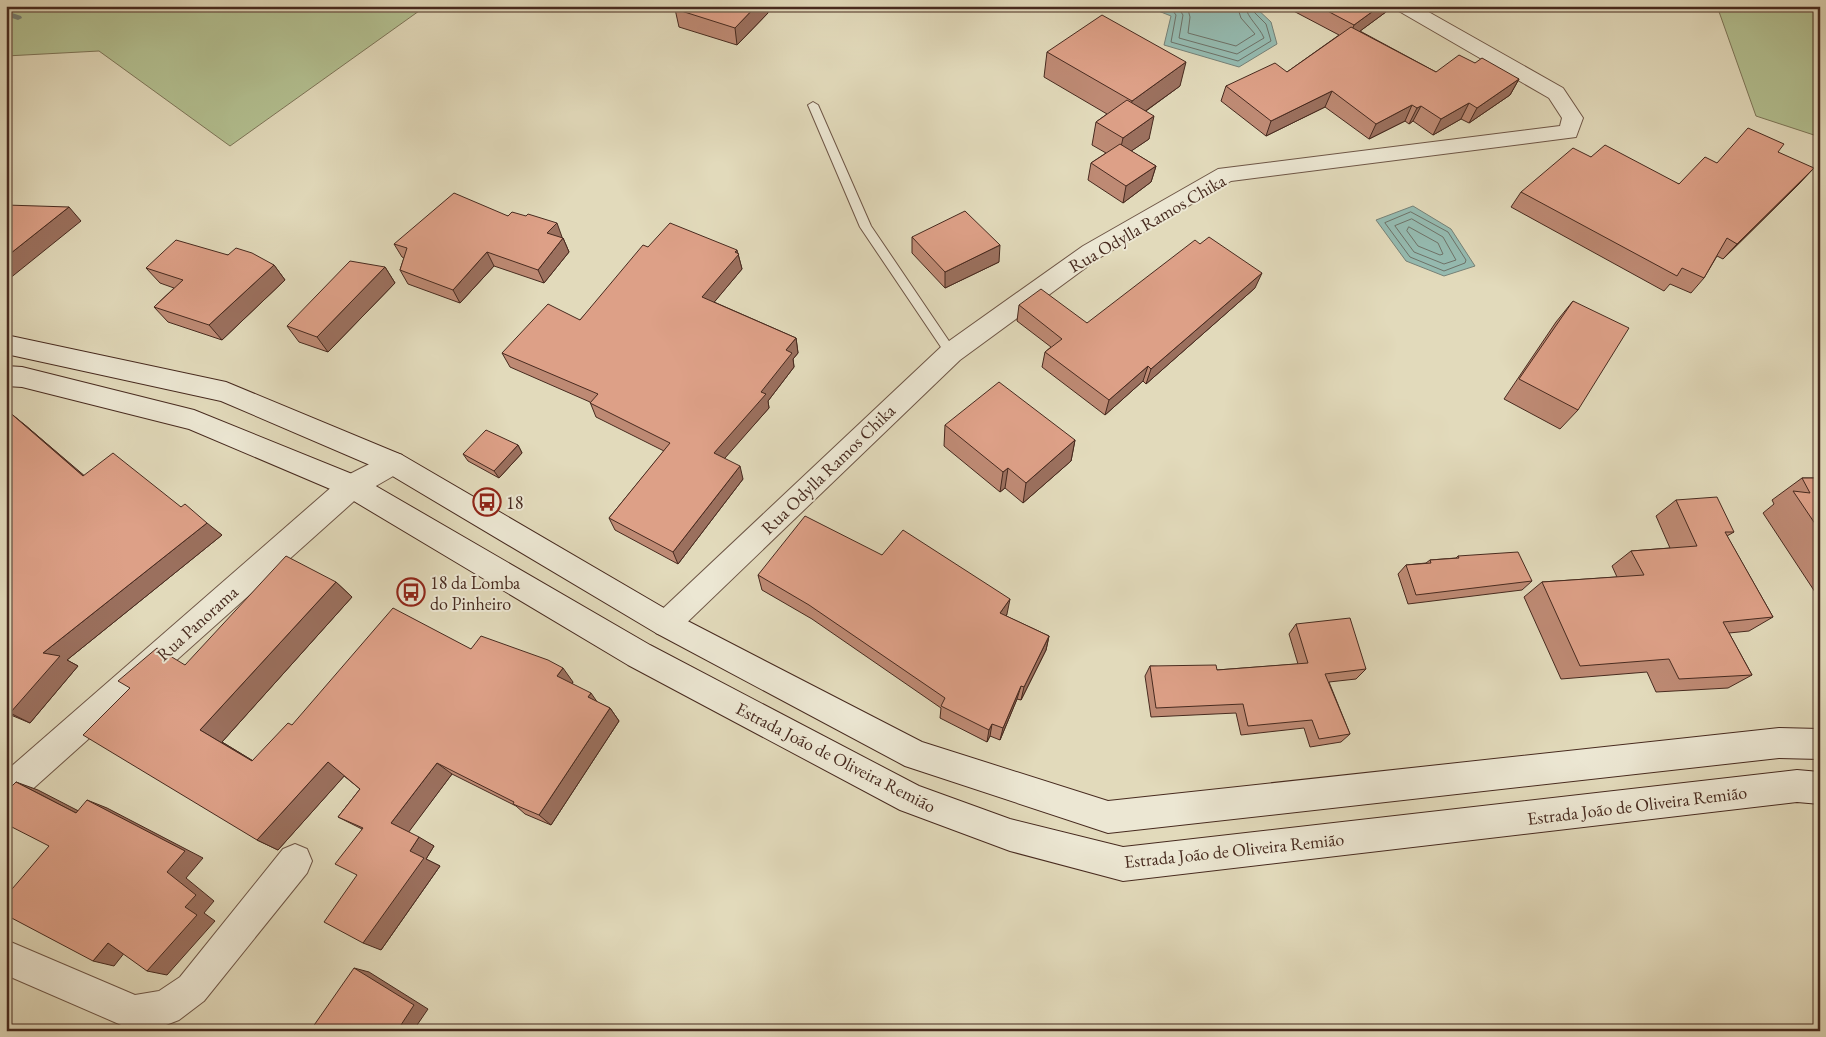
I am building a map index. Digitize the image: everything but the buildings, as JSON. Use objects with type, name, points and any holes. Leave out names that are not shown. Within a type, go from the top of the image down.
[{"type":"main road","name":"Rua Odylla Ramos Chika","points":[[666,624],[951,352],[1091,252],[1226,174],[1569,132],[1574,118],[1556,93],[1404,6]]},
{"type":"main road","points":[[6,344],[50,352],[226,392],[393,463],[666,624],[916,755],[1108,817],[1779,743],[1820,744]]},
{"type":"main road","name":"Estrada João de Oliveira Remião","points":[[6,376],[22,378],[194,420],[352,486],[639,655],[911,799],[1010,835],[1123,864],[1797,786],[1820,788]]},
{"type":"main road","name":"Rua Panorama","points":[[6,792],[352,486],[393,463]]},
{"type":"main road","points":[[6,957],[135,1013],[166,1007],[192,989],[295,861]]},
{"type":"lane","points":[[813,104],[866,228],[951,352]]},
{"type":"green space","points":[[6,6],[426,6],[230,146],[99,51],[6,56]]},
{"type":"green space","points":[[1717,6],[1820,6],[1820,137],[1756,116]]},
{"type":"water","points":[[1146,6],[1254,6],[1271,22],[1277,44],[1239,67],[1164,45],[1171,16]]},
{"type":"water","points":[[1413,206],[1451,229],[1475,266],[1444,276],[1406,261],[1376,220]]},
{"type":"waterway","points":[[6,13],[18,18]]},
{"type":"place","name":"18","points":[[487,502]]},
{"type":"place","name":"18 da Lomba do Pinheiro","points":[[411,592]]}]
